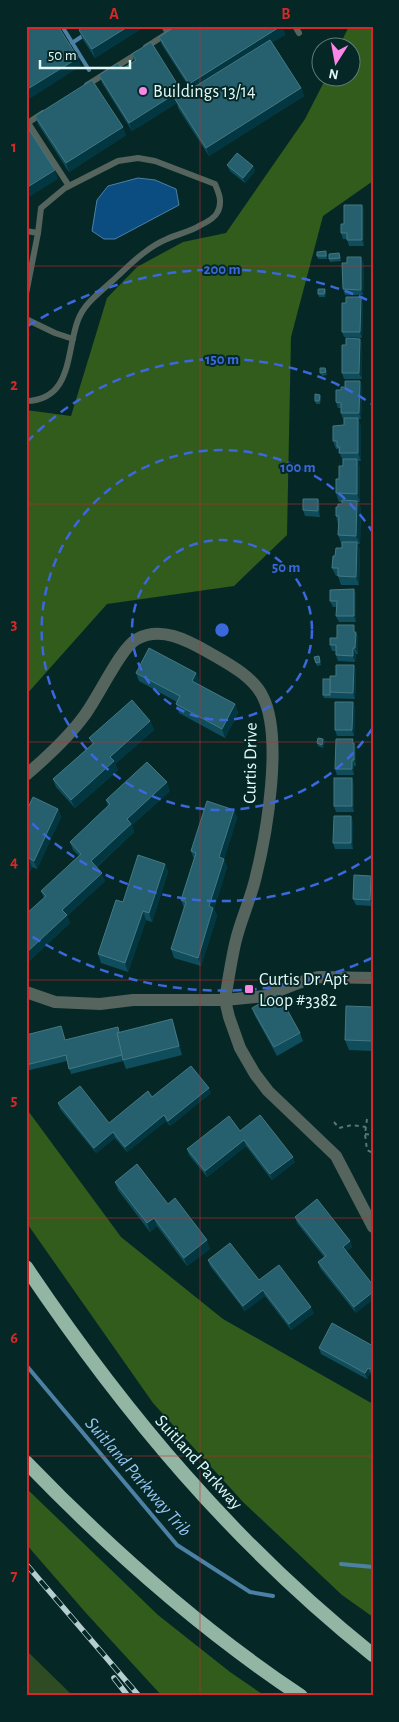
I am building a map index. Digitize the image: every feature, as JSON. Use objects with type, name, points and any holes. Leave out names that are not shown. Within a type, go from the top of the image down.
[{"type":"highway","name":"Suitland Parkway","points":[[26,1267],[98,1370],[181,1472],[266,1561],[319,1610],[373,1655]]},
{"type":"highway","points":[[26,1462],[75,1512],[145,1577],[226,1642],[301,1696]]},
{"type":"street","name":"Curtis Drive","points":[[26,775],[84,717],[123,653],[132,642],[150,633],[169,635],[200,647],[232,667],[255,685],[263,696],[270,718],[272,744],[271,789],[256,876],[235,943],[225,1000],[240,1048],[255,1074],[268,1091],[336,1156],[373,1227]]},
{"type":"street","points":[[26,992],[55,1002],[100,1004],[133,1000],[225,1000],[265,996],[319,977],[373,978]]},
{"type":"lane","points":[[164,26],[168,33]]},
{"type":"lane","points":[[77,91],[179,26]]},
{"type":"lane","points":[[295,26],[299,33]]},
{"type":"lane","points":[[52,107],[27,124],[69,186]]},
{"type":"lane","points":[[26,294],[41,208],[69,186],[118,161],[138,158],[155,161],[215,184],[221,195],[217,212],[209,220],[190,231],[166,239],[149,249],[85,306],[78,320],[69,362],[58,386],[48,396],[26,401]]},
{"type":"lane","points":[[26,231],[38,233]]},
{"type":"lane","points":[[26,319],[55,333],[73,339]]},
{"type":"path","points":[[367,1119],[365,1134],[367,1150],[373,1153]]},
{"type":"path","points":[[334,1122],[339,1128],[352,1125],[366,1127]]},
{"type":"path","points":[[365,1134],[373,1135]]},
{"type":"green space","points":[[349,26],[373,26],[373,181],[323,216],[291,337],[287,535],[234,586],[107,604],[26,695],[26,410],[71,416],[107,298],[137,267],[183,242],[226,233],[305,119],[321,88],[362,88],[362,38],[343,38]]},
{"type":"green space","points":[[26,1108],[121,1237],[223,1319],[373,1404],[373,1617],[342,1595],[243,1502],[153,1403],[26,1222]]},
{"type":"green space","points":[[26,1488],[158,1615],[230,1672],[265,1696],[162,1696],[26,1544]]},
{"type":"green space","points":[[26,1650],[73,1696],[26,1696]]},
{"type":"water","points":[[138,178],[155,180],[176,189],[179,205],[115,239],[104,239],[92,231],[97,200],[108,186]]},
{"type":"building","points":[[26,26],[58,26],[78,58],[26,90]]},
{"type":"building","points":[[85,26],[129,26],[92,49],[79,30]]},
{"type":"building","points":[[176,26],[281,26],[189,84],[159,37]]},
{"type":"building","points":[[270,40],[301,88],[206,148],[175,99]]},
{"type":"building","name":"Buildings 13/14","points":[[151,42],[181,90],[129,123],[99,75],[118,63],[122,69],[136,60],[132,54]]},
{"type":"building","points":[[92,80],[123,127],[66,163],[35,116]]},
{"type":"building","points":[[26,125],[55,170],[26,188]]},
{"type":"building","points":[[237,153],[253,166],[243,178],[227,165]]},
{"type":"building","points":[[344,205],[362,205],[362,240],[347,240],[347,233],[341,233],[341,224],[344,224]]},
{"type":"building","points":[[326,251],[326,256],[317,256],[317,252]]},
{"type":"building","points":[[339,253],[340,258],[329,259],[329,254]]},
{"type":"building","points":[[347,257],[361,257],[361,290],[343,289],[342,263],[347,263]]},
{"type":"building","points":[[318,289],[325,289],[324,294],[318,294]]},
{"type":"building","points":[[346,297],[361,297],[360,332],[342,332],[342,303],[346,303]]},
{"type":"building","points":[[346,338],[360,339],[359,373],[342,373],[342,345],[346,345]]},
{"type":"building","points":[[320,368],[325,368],[326,372],[320,373]]},
{"type":"building","points":[[345,381],[360,381],[359,413],[341,413],[341,403],[336,402],[336,390],[346,387]]},
{"type":"building","points":[[315,394],[320,395],[319,401],[315,401]]},
{"type":"building","points":[[344,418],[358,418],[358,453],[339,453],[340,447],[337,447],[337,441],[333,441],[333,426],[344,425]]},
{"type":"building","points":[[343,459],[357,459],[357,494],[336,493],[336,479],[339,479],[339,466],[343,466]]},
{"type":"building","points":[[303,499],[318,499],[318,511],[303,510]]},
{"type":"building","points":[[342,500],[357,501],[356,536],[338,535],[339,516],[336,516],[336,507],[338,507],[338,504],[342,504]]},
{"type":"building","points":[[342,542],[357,542],[356,577],[338,576],[338,568],[332,568],[336,548],[342,548]]},
{"type":"building","points":[[354,589],[354,616],[336,616],[337,601],[330,601],[330,590]]},
{"type":"building","points":[[337,625],[354,625],[354,632],[356,633],[353,656],[336,655],[336,645],[330,645],[330,638],[337,638]]},
{"type":"building","points":[[149,648],[196,673],[192,681],[235,704],[222,729],[176,704],[180,696],[136,673]]},
{"type":"building","points":[[319,656],[320,662],[316,663],[314,657]]},
{"type":"building","points":[[336,665],[354,665],[353,693],[330,692],[330,676],[336,676]]},
{"type":"building","points":[[323,679],[330,679],[330,695],[323,695]]},
{"type":"building","points":[[132,700],[150,721],[110,757],[114,761],[71,800],[53,779],[94,743],[89,738]]},
{"type":"building","points":[[335,702],[353,702],[352,730],[335,730]]},
{"type":"building","points":[[318,738],[323,739],[322,745],[317,743]]},
{"type":"building","points":[[336,739],[353,739],[354,760],[352,760],[352,769],[335,769]]},
{"type":"building","points":[[147,762],[167,782],[127,819],[131,824],[91,861],[102,873],[62,910],[67,915],[26,953],[26,914],[46,896],[41,891],[81,854],[70,842],[110,804],[106,800]]},
{"type":"building","points":[[334,778],[352,778],[352,806],[334,806]]},
{"type":"building","points":[[33,797],[58,809],[34,861],[29,858],[26,865],[26,812]]},
{"type":"building","points":[[207,801],[234,810],[219,857],[224,859],[209,906],[213,908],[198,958],[171,949],[186,902],[181,900],[196,853],[191,851]]},
{"type":"building","points":[[334,816],[351,816],[351,843],[333,843]]},
{"type":"building","points":[[138,855],[165,864],[149,913],[143,911],[125,963],[98,954],[116,900],[123,902]]},
{"type":"building","points":[[354,875],[371,876],[370,900],[353,899]]},
{"type":"building","points":[[278,993],[300,1033],[274,1047],[252,1008]]},
{"type":"building","points":[[346,1006],[373,1007],[373,1041],[345,1040]]},
{"type":"building","points":[[172,1019],[179,1046],[123,1060],[117,1033]]},
{"type":"building","points":[[61,1026],[65,1040],[118,1027],[119,1032],[117,1033],[122,1055],[69,1069],[66,1055],[26,1065],[26,1035]]},
{"type":"building","points":[[191,1066],[209,1088],[168,1121],[164,1115],[125,1147],[113,1132],[94,1148],[58,1103],[80,1086],[109,1123],[148,1091],[152,1097]]},
{"type":"building","points":[[260,1115],[293,1157],[270,1174],[244,1140],[205,1171],[187,1149],[229,1116],[240,1131]]},
{"type":"building","points":[[137,1164],[168,1204],[175,1198],[207,1240],[184,1258],[154,1218],[147,1223],[115,1182]]},
{"type":"building","points":[[317,1199],[350,1241],[343,1247],[373,1285],[373,1292],[354,1307],[318,1262],[326,1256],[295,1217]]},
{"type":"building","points":[[230,1243],[259,1280],[279,1265],[311,1307],[289,1324],[263,1290],[243,1306],[208,1260]]},
{"type":"building","points":[[332,1323],[373,1346],[373,1370],[368,1368],[365,1373],[319,1348]]},
{"type":"waterway","points":[[62,26],[89,70]]},
{"type":"waterway","points":[[72,43],[84,35]]},
{"type":"waterway","name":"Suitland Parkway Trib","points":[[26,1365],[177,1545],[250,1592],[273,1596]]},
{"type":"waterway","name":"Suitland Parkway Trib","points":[[341,1564],[373,1567]]},
{"type":"railway","points":[[26,1564],[139,1696]]},
{"type":"railway","points":[[114,1678],[128,1696]]},
{"type":"place","name":"Buildings 13/14","points":[[143,91]]},
{"type":"place","name":"Curtis Dr Apt Loop #3382","points":[[249,989]]}]
